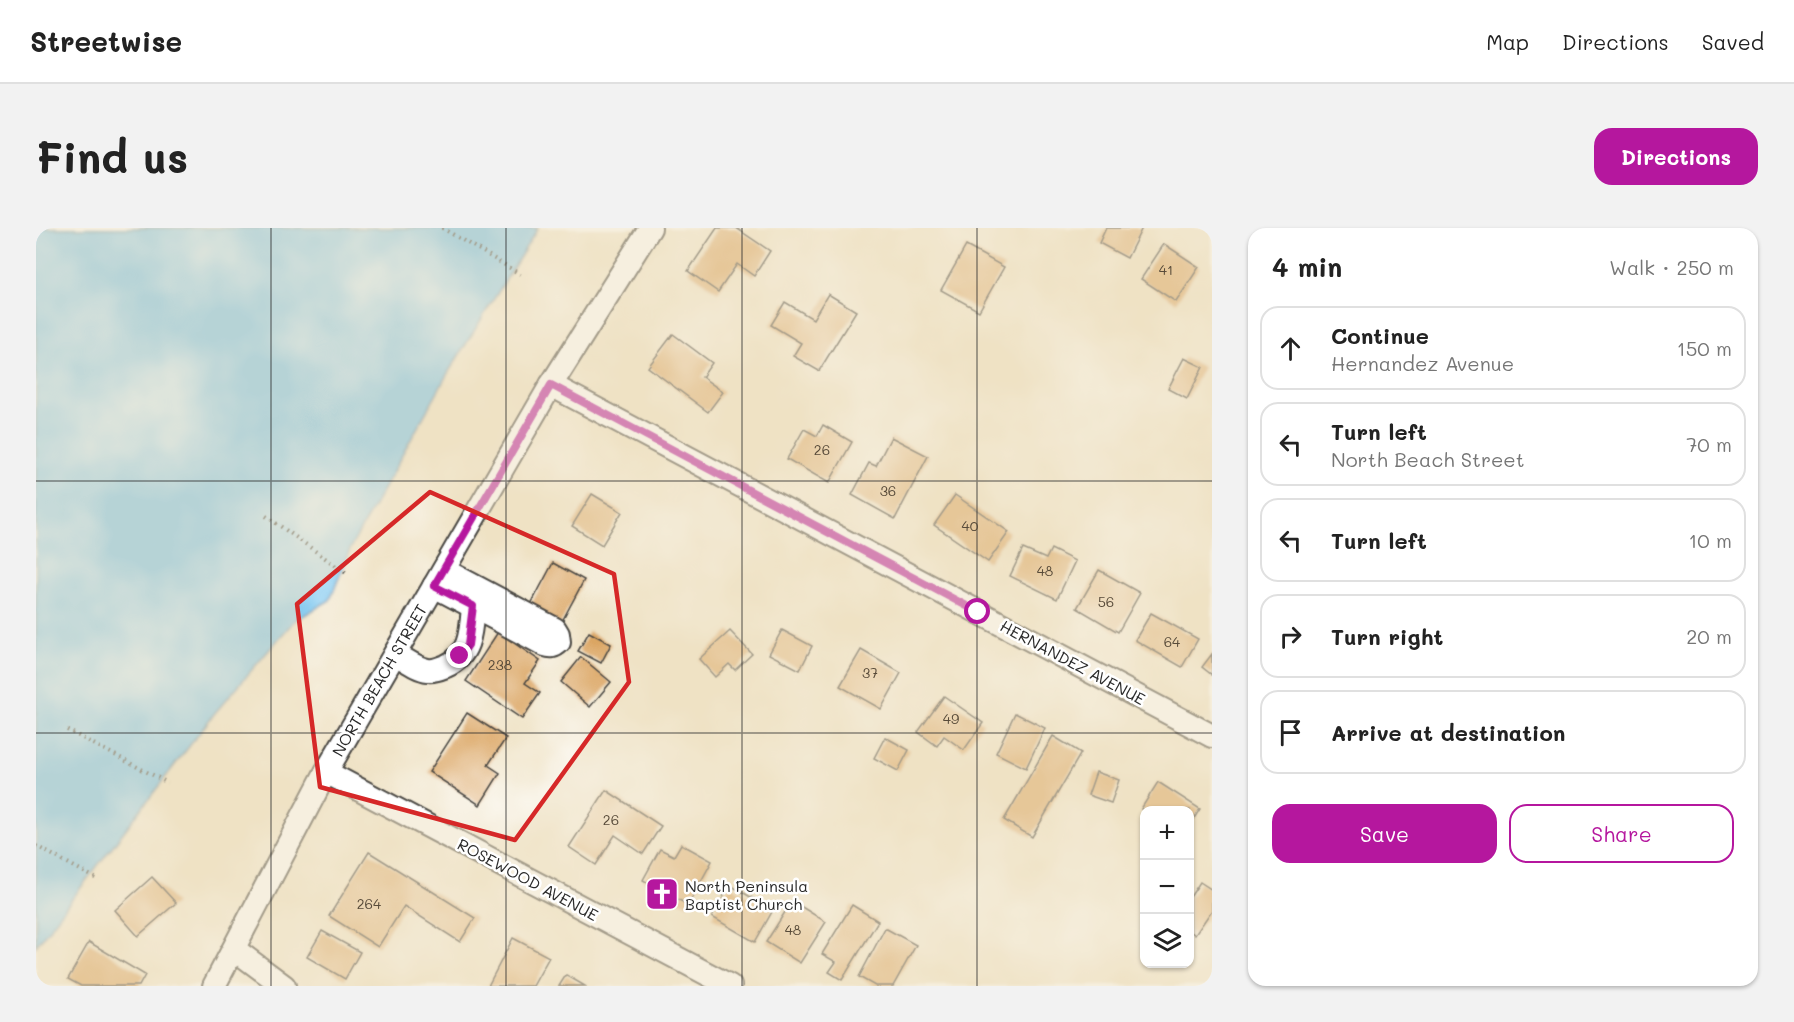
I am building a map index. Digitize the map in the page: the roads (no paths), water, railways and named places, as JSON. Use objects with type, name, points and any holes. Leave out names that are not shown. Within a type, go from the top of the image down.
[{"type":"street","name":"NORTH BEACH STREET","points":[[214,986],[326,772],[551,385],[650,228]]},
{"type":"street","name":"HERNANDEZ AVENUE","points":[[551,385],[1212,736]]},
{"type":"street","points":[[439,578],[555,629],[559,642],[551,647],[545,645],[473,606],[439,578]]},
{"type":"street","points":[[395,654],[428,670],[440,669],[451,664],[468,645],[473,606]]},
{"type":"street","name":"ROSEWOOD AVENUE","points":[[326,772],[730,986]]},
{"type":"street","points":[[234,949],[284,986]]},
{"type":"water","points":[[36,228],[538,228],[448,373],[351,547],[330,600],[294,621],[214,714],[36,946]]},
{"type":"place","name":"North Peninsula Baptist Church","points":[[662,894]]}]
